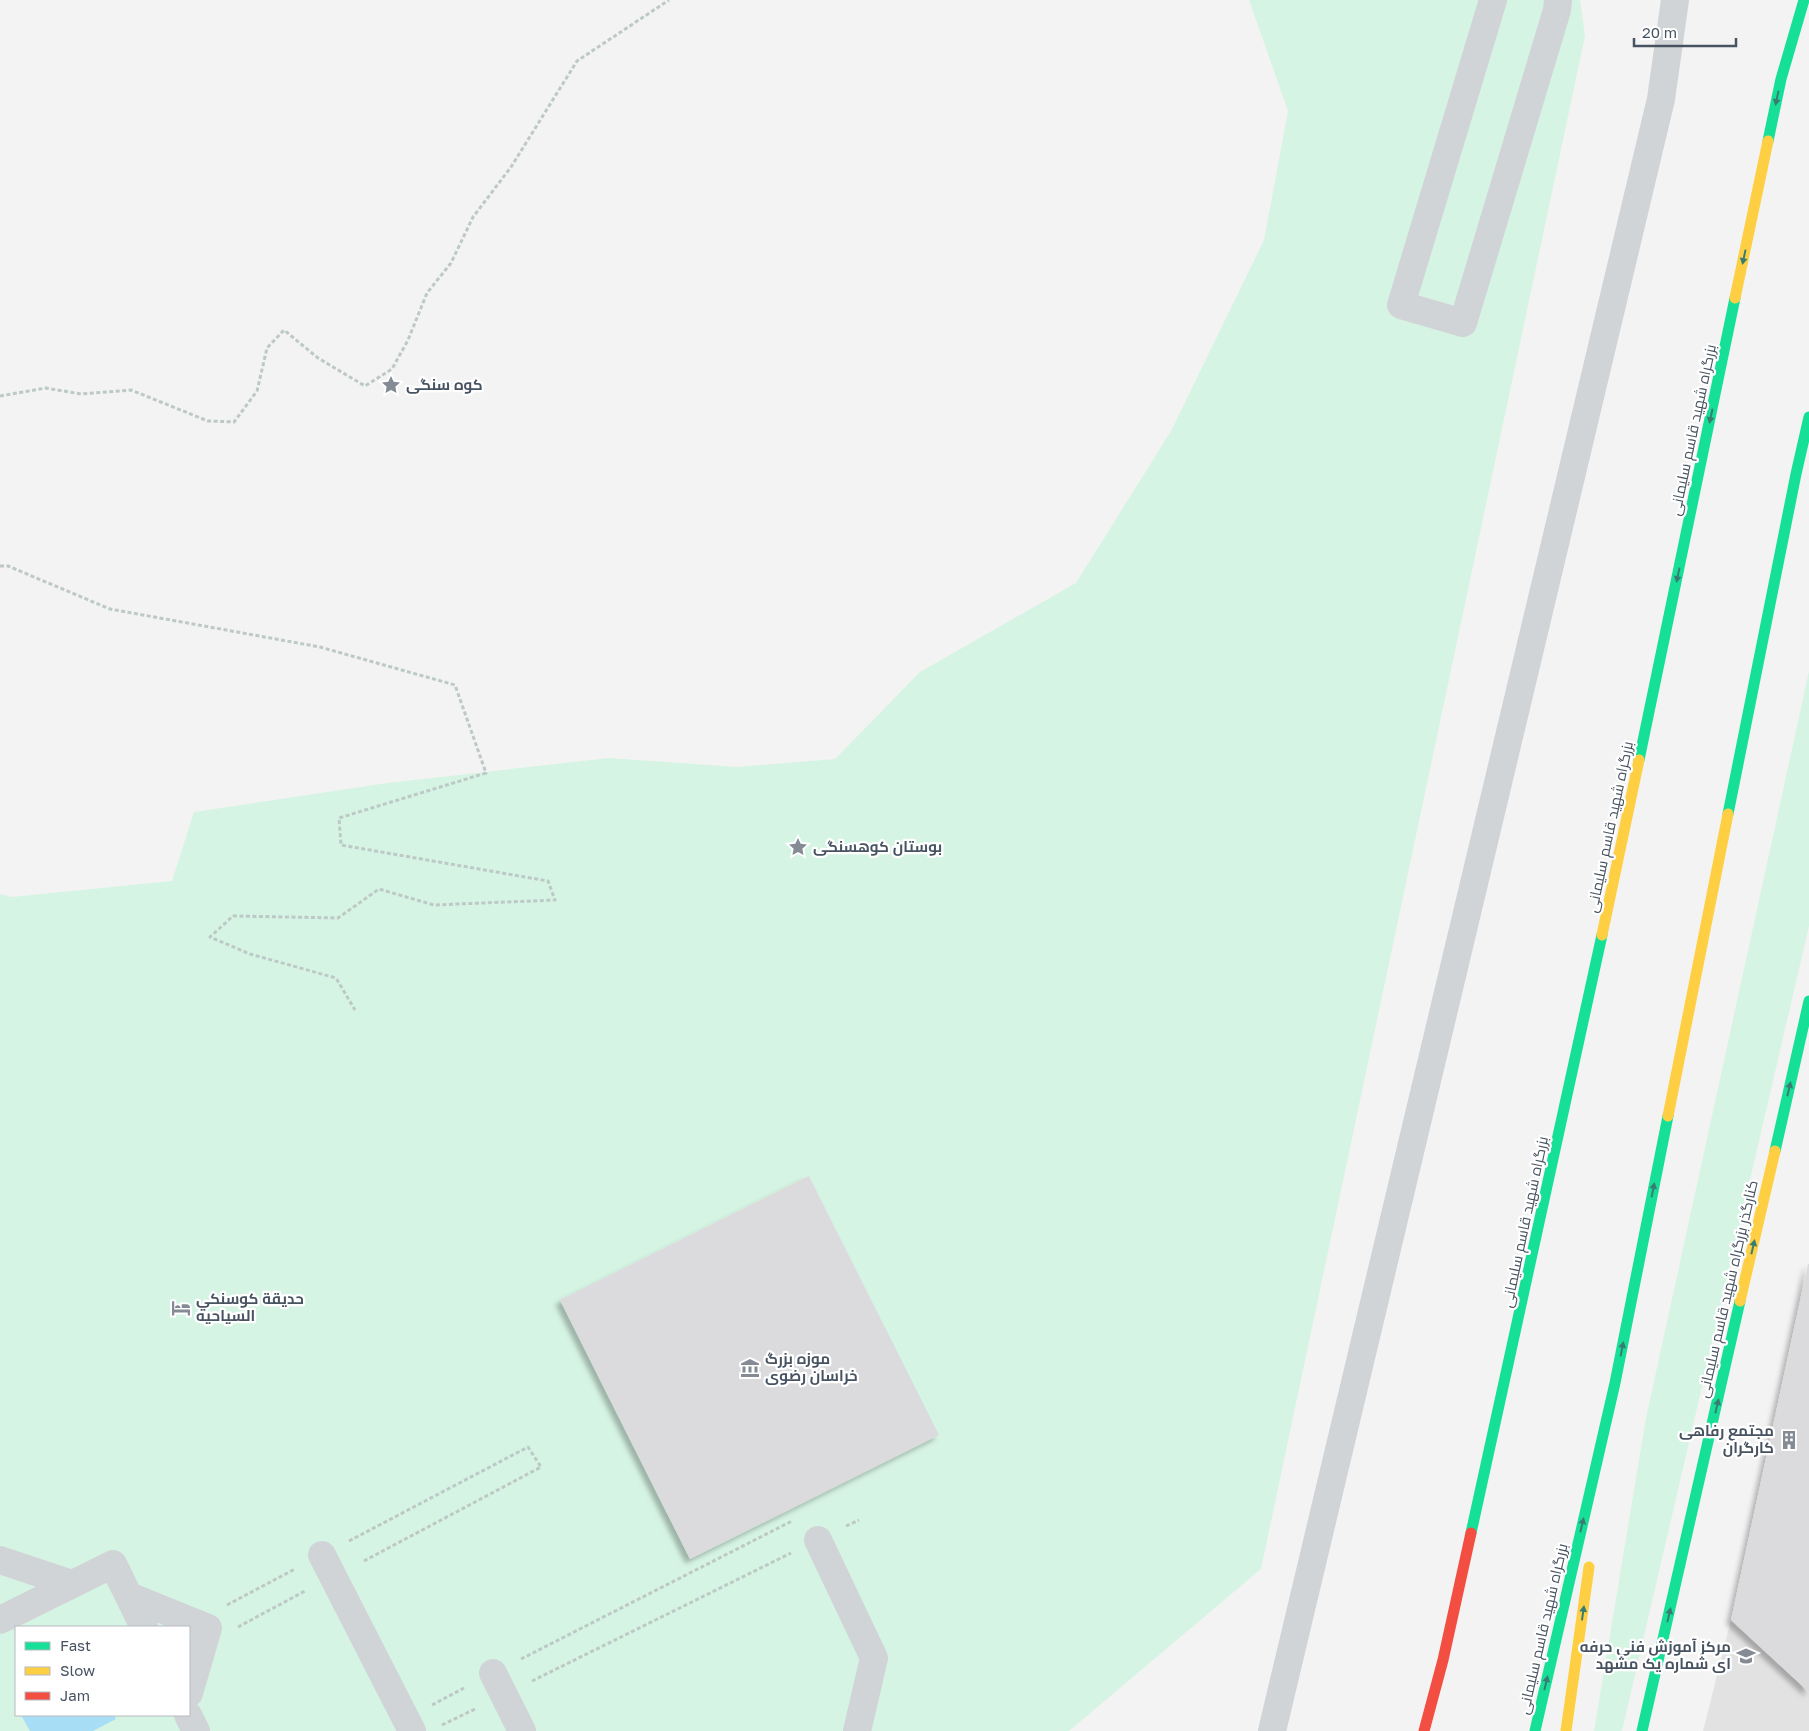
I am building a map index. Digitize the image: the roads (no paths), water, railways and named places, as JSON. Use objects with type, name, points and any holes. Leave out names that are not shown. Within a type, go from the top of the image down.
[{"type":"main road","points":[[1781,79],[1791,0]]},
{"type":"main road","name":"بزرگراه شهید قاسم سلیمانی","points":[[1443,1660],[1593,980],[1781,79],[1804,0]]},
{"type":"main road","name":"بزرگراه شهید قاسم سلیمانی","points":[[1535,1731],[1615,1383],[1796,474],[1809,417]]},
{"type":"main road","name":"کنارگذر بزرگراه شهید قاسم سلیمانی","points":[[1642,1731],[1809,1001]]},
{"type":"main road","points":[[1596,1518],[1615,1383]]},
{"type":"main road","points":[[1566,1731],[1590,1557]]},
{"type":"main road","points":[[1424,1731],[1443,1660]]},
{"type":"main road","points":[[1432,1731],[1443,1660]]},
{"type":"street","points":[[1493,0],[1401,304],[1463,323],[1557,10],[1558,0]]},
{"type":"street","points":[[1272,1731],[1661,99],[1675,0]]},
{"type":"street","points":[[818,1540],[874,1658],[857,1731]]},
{"type":"street","points":[[0,1560],[72,1584]]},
{"type":"street","points":[[0,1620],[113,1564],[144,1626]]},
{"type":"street","points":[[327,1566],[409,1725]]},
{"type":"street","points":[[129,1596],[183,1626]]},
{"type":"street","points":[[190,1630],[198,1634],[190,1686]]},
{"type":"street","points":[[498,1684],[522,1731]]},
{"type":"street","points":[[188,1716],[196,1731]]},
{"type":"water","points":[[22,1716],[114,1716],[116,1719],[93,1731],[30,1731]]},
{"type":"place","name":"کوه سنگی","points":[[391,385]]},
{"type":"place","name":"بوستان کوهسنگی","points":[[798,847]]},
{"type":"place","name":"حديقة كوسنكي السياحيه","points":[[181,1308]]},
{"type":"place","name":"موزه بزرگ خراسان رضوی","points":[[750,1368]]},
{"type":"place","name":"مجتمع رفاهی کارگران","points":[[1789,1440]]},
{"type":"place","name":"مرکز آموزش فنی حرفه ای شماره یک مشهد","points":[[1746,1656]]}]
